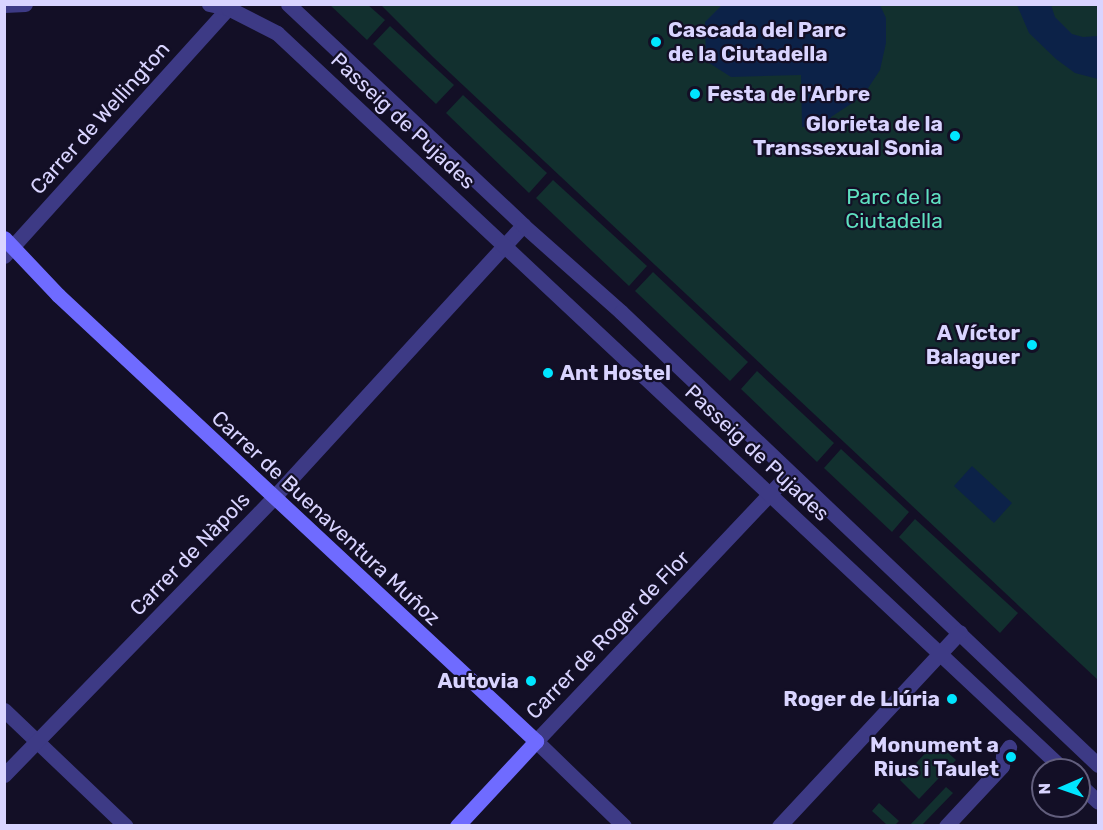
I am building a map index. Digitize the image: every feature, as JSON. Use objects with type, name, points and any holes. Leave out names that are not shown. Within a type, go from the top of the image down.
[{"type":"main road","name":"Carrer de Buenaventura Muñoz","points":[[8,247],[536,741]]},
{"type":"main road","name":"Carrer de Roger de Flor","points":[[457,825],[536,741]]},
{"type":"street","points":[[4,5],[25,4]]},
{"type":"street","name":"Passeig de Pujades","points":[[209,4],[228,8],[277,33],[1051,758]]},
{"type":"street","name":"Passeig de Pujades","points":[[288,4],[523,225],[621,312],[1098,765]]},
{"type":"street","name":"Carrer de Wellington","points":[[8,247],[228,8]]},
{"type":"street","name":"Carrer de Nàpols","points":[[4,774],[38,742],[274,497],[523,225]]},
{"type":"street","name":"Carrer de Roger de Flor","points":[[536,741],[771,495],[789,473]]},
{"type":"street","points":[[779,825],[960,632]]},
{"type":"street","points":[[4,710],[126,825]]},
{"type":"street","name":"Carrer de Buenaventura Muñoz","points":[[536,741],[624,825]]},
{"type":"street","points":[[946,825],[1002,766],[1003,756],[1009,747]]},
{"type":"green space","points":[[330,5],[368,5],[385,20],[367,40]]},
{"type":"green space","name":"Parc de la Ciutadella","points":[[381,5],[1098,5],[1098,680],[433,57]]},
{"type":"green space","points":[[390,26],[454,85],[436,104],[373,44]]},
{"type":"green space","points":[[463,95],[547,173],[529,193],[446,113]]},
{"type":"green space","points":[[553,180],[647,266],[629,286],[536,198]]},
{"type":"green space","points":[[653,272],[748,362],[730,381],[635,291]]},
{"type":"green space","points":[[757,371],[834,443],[817,462],[741,389]]},
{"type":"green space","points":[[841,449],[909,512],[892,532],[824,468]]},
{"type":"green space","points":[[915,519],[1018,613],[1000,633],[899,537]]},
{"type":"green space","points":[[936,742],[956,760],[919,799],[900,780]]},
{"type":"green space","points":[[946,787],[953,793],[922,825],[910,825]]},
{"type":"green space","points":[[879,803],[899,821],[895,825],[887,825],[872,811]]},
{"type":"water","points":[[722,5],[880,5],[886,18],[886,43],[880,70],[863,96],[831,117],[831,127],[802,127],[801,75],[731,77],[706,61],[705,22]]},
{"type":"water","points":[[1017,5],[1051,5],[1055,17],[1072,34],[1083,37],[1098,36],[1098,79],[1075,73],[1056,59],[1029,33]]},
{"type":"water","points":[[972,466],[1012,503],[994,523],[954,486]]},
{"type":"place","name":"Cascada del Parc de la Ciutadella","points":[[656,42]]},
{"type":"place","name":"Festa de l'Arbre","points":[[695,94]]},
{"type":"place","name":"Glorieta de la Transsexual Sonia","points":[[955,136]]},
{"type":"place","name":"A Víctor Balaguer","points":[[1032,345]]},
{"type":"place","name":"Ant Hostel","points":[[548,373]]},
{"type":"place","name":"Autovia","points":[[531,681]]},
{"type":"place","name":"Roger de Llúria","points":[[952,699]]},
{"type":"place","name":"Monument a Rius i Taulet","points":[[1011,757]]}]
